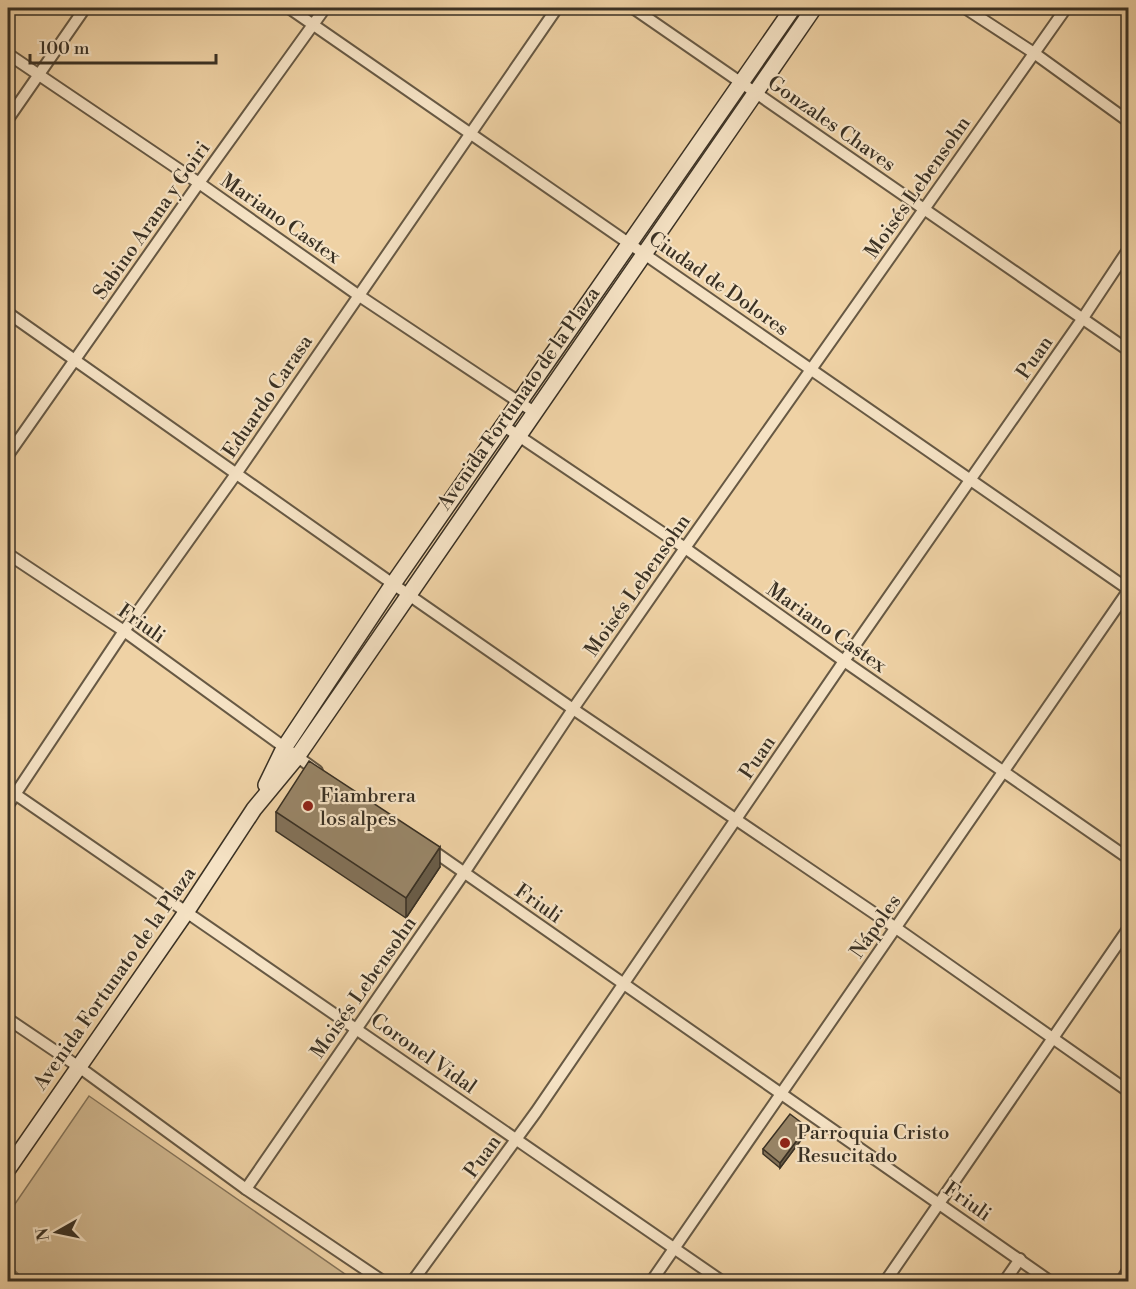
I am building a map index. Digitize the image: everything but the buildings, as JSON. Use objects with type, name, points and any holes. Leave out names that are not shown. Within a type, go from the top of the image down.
[{"type":"main road","name":"Avenida Fortunato de la Plaza","points":[[254,809],[284,748],[393,584],[793,8]]},
{"type":"main road","name":"Avenida Fortunato de la Plaza","points":[[8,1169],[187,911],[254,809],[297,757],[814,8]]},
{"type":"street","points":[[8,119],[85,8]]},
{"type":"street","name":"Ciudad de Dolores","points":[[289,8],[1128,590]]},
{"type":"street","name":"Sabino Arana y Goiri","points":[[8,455],[199,183],[326,8]]},
{"type":"street","name":"Eduardo Carasa","points":[[8,805],[124,631],[236,474],[557,8]]},
{"type":"street","name":"Gonzales Chaves","points":[[633,8],[1128,350]]},
{"type":"street","points":[[965,8],[1034,53],[1128,121]]},
{"type":"street","name":"Moisés Lebensohn","points":[[246,1189],[464,873],[573,709],[1066,8]]},
{"type":"street","name":"Mariano Castex","points":[[8,54],[199,183],[358,295],[534,412]]},
{"type":"street","name":"Puan","points":[[412,1281],[517,1139],[1128,250]]},
{"type":"street","points":[[8,313],[408,595],[896,928],[1128,1091]]},
{"type":"street","name":"Mariano Castex","points":[[504,426],[685,548],[1128,858]]},
{"type":"street","name":"Friuli","points":[[8,554],[124,631],[327,777]]},
{"type":"street","name":"Nápoles","points":[[651,1281],[1128,590]]},
{"type":"street","name":"Coronel Vidal","points":[[15,794],[723,1281]]},
{"type":"street","name":"Friuli","points":[[415,839],[1051,1281]]},
{"type":"street","points":[[885,1281],[1128,929]]},
{"type":"street","points":[[8,1019],[79,1067],[246,1189],[384,1281]]},
{"type":"street","points":[[1004,1281],[1020,1259]]},
{"type":"street","points":[[1121,1281],[1128,1270]]},
{"type":"shaded area","points":[[89,1096],[355,1281],[8,1281],[8,1214]]},
{"type":"waterway","points":[[8,1266],[25,1282]]},
{"type":"place","name":"Fiambrera los alpes","points":[[308,806]]},
{"type":"place","name":"Parroquia Cristo Resucitado","points":[[785,1143]]}]
